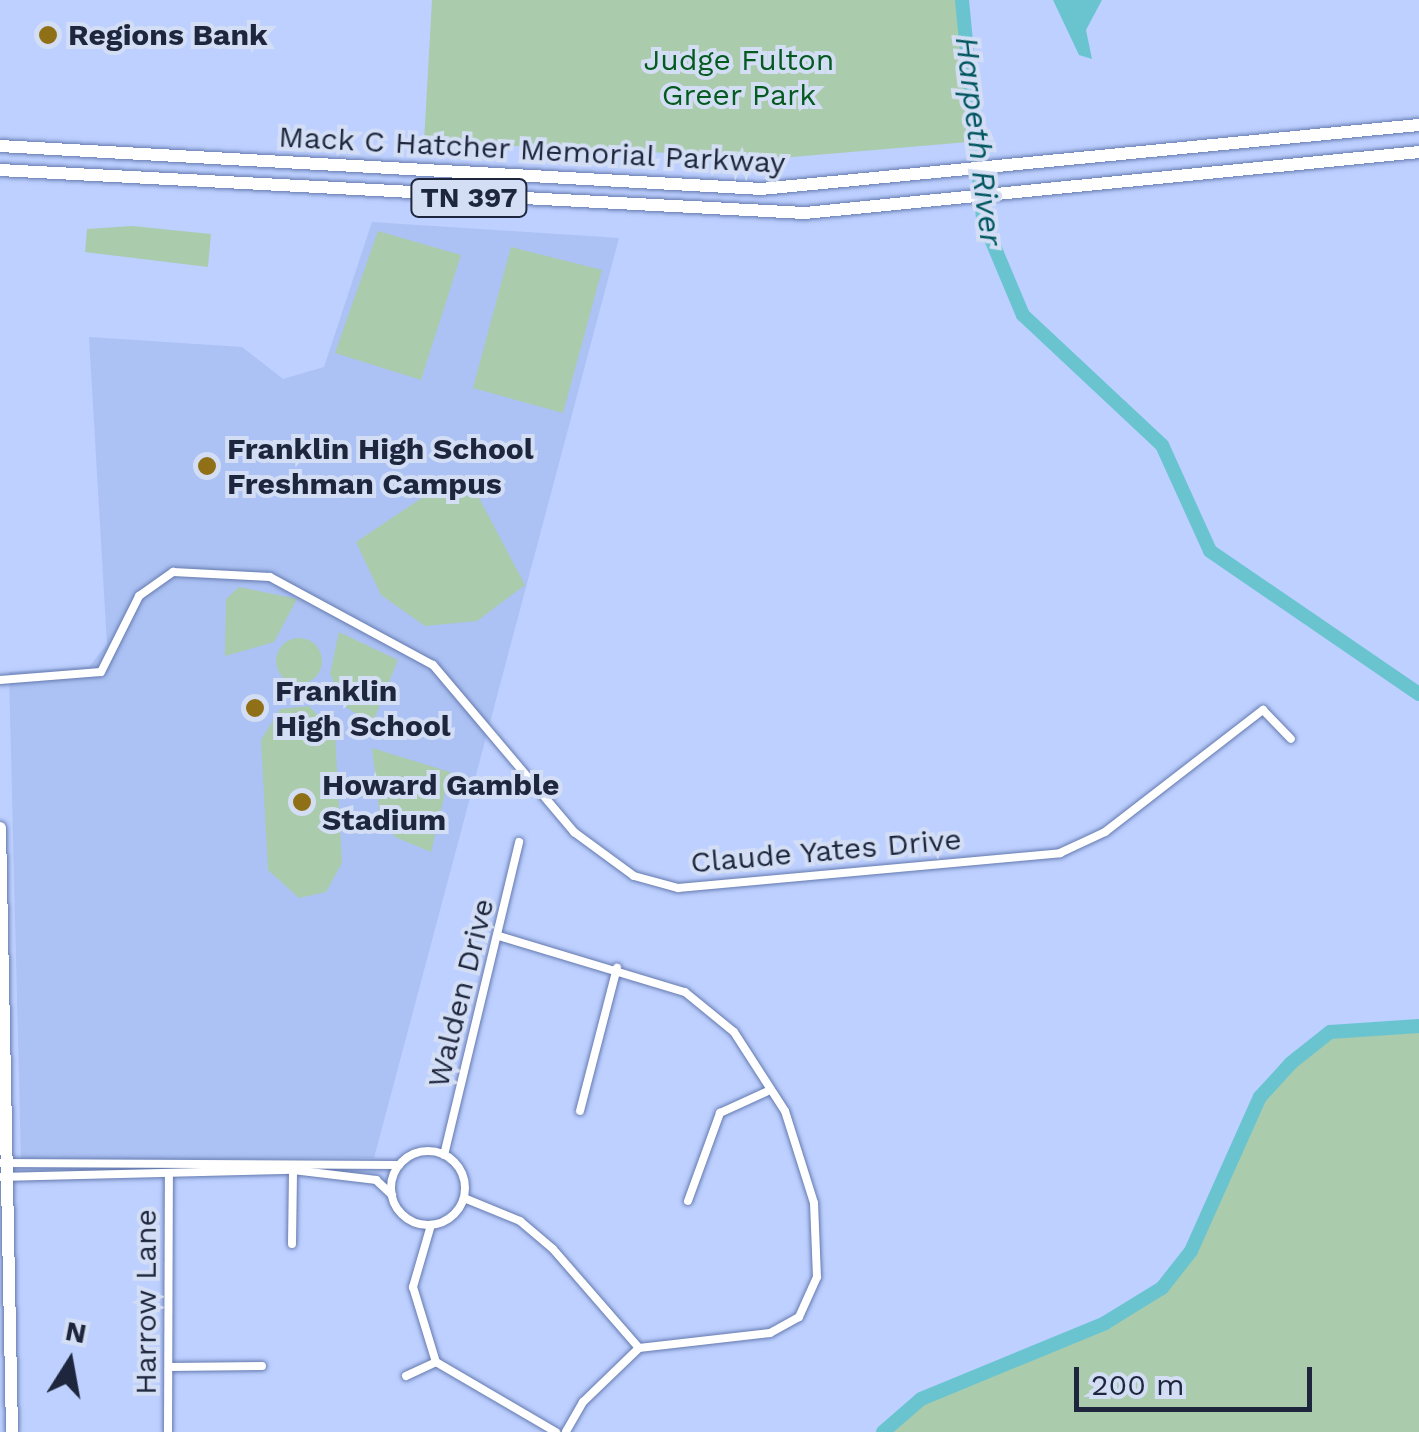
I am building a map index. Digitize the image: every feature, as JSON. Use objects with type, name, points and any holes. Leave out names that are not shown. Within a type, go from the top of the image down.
[{"type":"main road","name":"Mack C Hatcher Memorial Parkway","points":[[0,146],[716,188],[935,176],[1419,126]]},
{"type":"main road","name":"Mack C Hatcher Memorial Parkway","points":[[0,170],[718,212],[938,202],[1419,152]]},
{"type":"main road","points":[[0,828],[12,1432]]},
{"type":"street","name":"Claude Yates Drive","points":[[0,680],[101,672],[139,596],[173,572],[270,578],[433,665],[574,832],[634,876],[678,888],[1060,853],[1106,832],[1264,710],[1291,740]]},
{"type":"street","name":"Walden Drive","points":[[444,1154],[520,842]]},
{"type":"street","points":[[499,936],[617,968],[685,992],[734,1032],[766,1092],[785,1111],[814,1203],[816,1276],[799,1317],[770,1332],[639,1348],[583,1402],[566,1432]]},
{"type":"street","points":[[580,1110],[617,968]]},
{"type":"street","points":[[688,1202],[720,1113],[766,1092]]},
{"type":"street","points":[[423,1151],[444,1154],[462,1173],[464,1198],[454,1216],[431,1225],[410,1220],[392,1194],[376,1180],[293,1165],[57,1175],[4,1170],[55,1163],[399,1165],[423,1151]]},
{"type":"street","points":[[55,1163],[57,1175]]},
{"type":"street","points":[[292,1244],[293,1165]]},
{"type":"street","points":[[392,1194],[399,1165]]},
{"type":"street","name":"Harrow Lane","points":[[168,1432],[169,1173]]},
{"type":"street","points":[[464,1198],[532,1231],[639,1348]]},
{"type":"street","points":[[431,1225],[413,1287],[436,1362],[556,1432]]},
{"type":"street","points":[[406,1376],[436,1362]]},
{"type":"street","points":[[169,1367],[262,1366]]},
{"type":"shaded area","points":[[1053,0],[1102,0],[1086,30],[1092,59],[1079,55]]},
{"type":"shaded area","name":"Franklin High School","points":[[372,222],[619,238],[374,1158],[21,1160],[9,672],[89,667],[107,644],[89,337],[242,347],[283,379],[324,367]]},
{"type":"green space","name":"Judge Fulton Greer Park","points":[[432,0],[962,0],[968,142],[781,158],[424,142]]},
{"type":"green space","points":[[132,226],[211,234],[208,267],[85,252],[87,229]]},
{"type":"green space","points":[[378,231],[461,255],[421,380],[335,353]]},
{"type":"green space","points":[[511,247],[602,270],[563,413],[473,388]]},
{"type":"green space","points":[[456,475],[469,479],[525,585],[477,621],[425,626],[381,595],[356,542]]},
{"type":"green space","points":[[239,587],[297,599],[274,642],[225,656],[226,599]]},
{"type":"green space","points":[[339,632],[398,660],[372,724],[346,707],[330,674]]},
{"type":"green space","points":[[299,638],[315,645],[322,661],[315,677],[299,684],[283,677],[276,661],[283,645]]},
{"type":"green space","name":"Howard Gamble Stadium","points":[[309,706],[335,732],[342,863],[326,892],[299,898],[268,870],[261,740],[280,709]]},
{"type":"green space","points":[[372,748],[450,772],[431,852],[395,837],[380,817]]},
{"type":"green space","points":[[1419,1026],[1419,1432],[883,1432],[921,1399],[1105,1323],[1162,1288],[1191,1251],[1260,1097],[1291,1063],[1330,1032]]},
{"type":"waterway","name":"Harpeth River","points":[[962,0],[983,220],[1023,315],[1162,445],[1210,551],[1419,694]]},
{"type":"waterway","name":"Harpeth River","points":[[883,1432],[921,1399],[1105,1323],[1162,1288],[1191,1251],[1260,1097],[1291,1063],[1330,1032],[1419,1026]]},
{"type":"place","name":"Regions Bank","points":[[48,35]]},
{"type":"place","name":"Franklin High School Freshman Campus","points":[[207,466]]},
{"type":"place","name":"Franklin High School","points":[[255,708]]},
{"type":"place","name":"Howard Gamble Stadium","points":[[302,802]]}]
